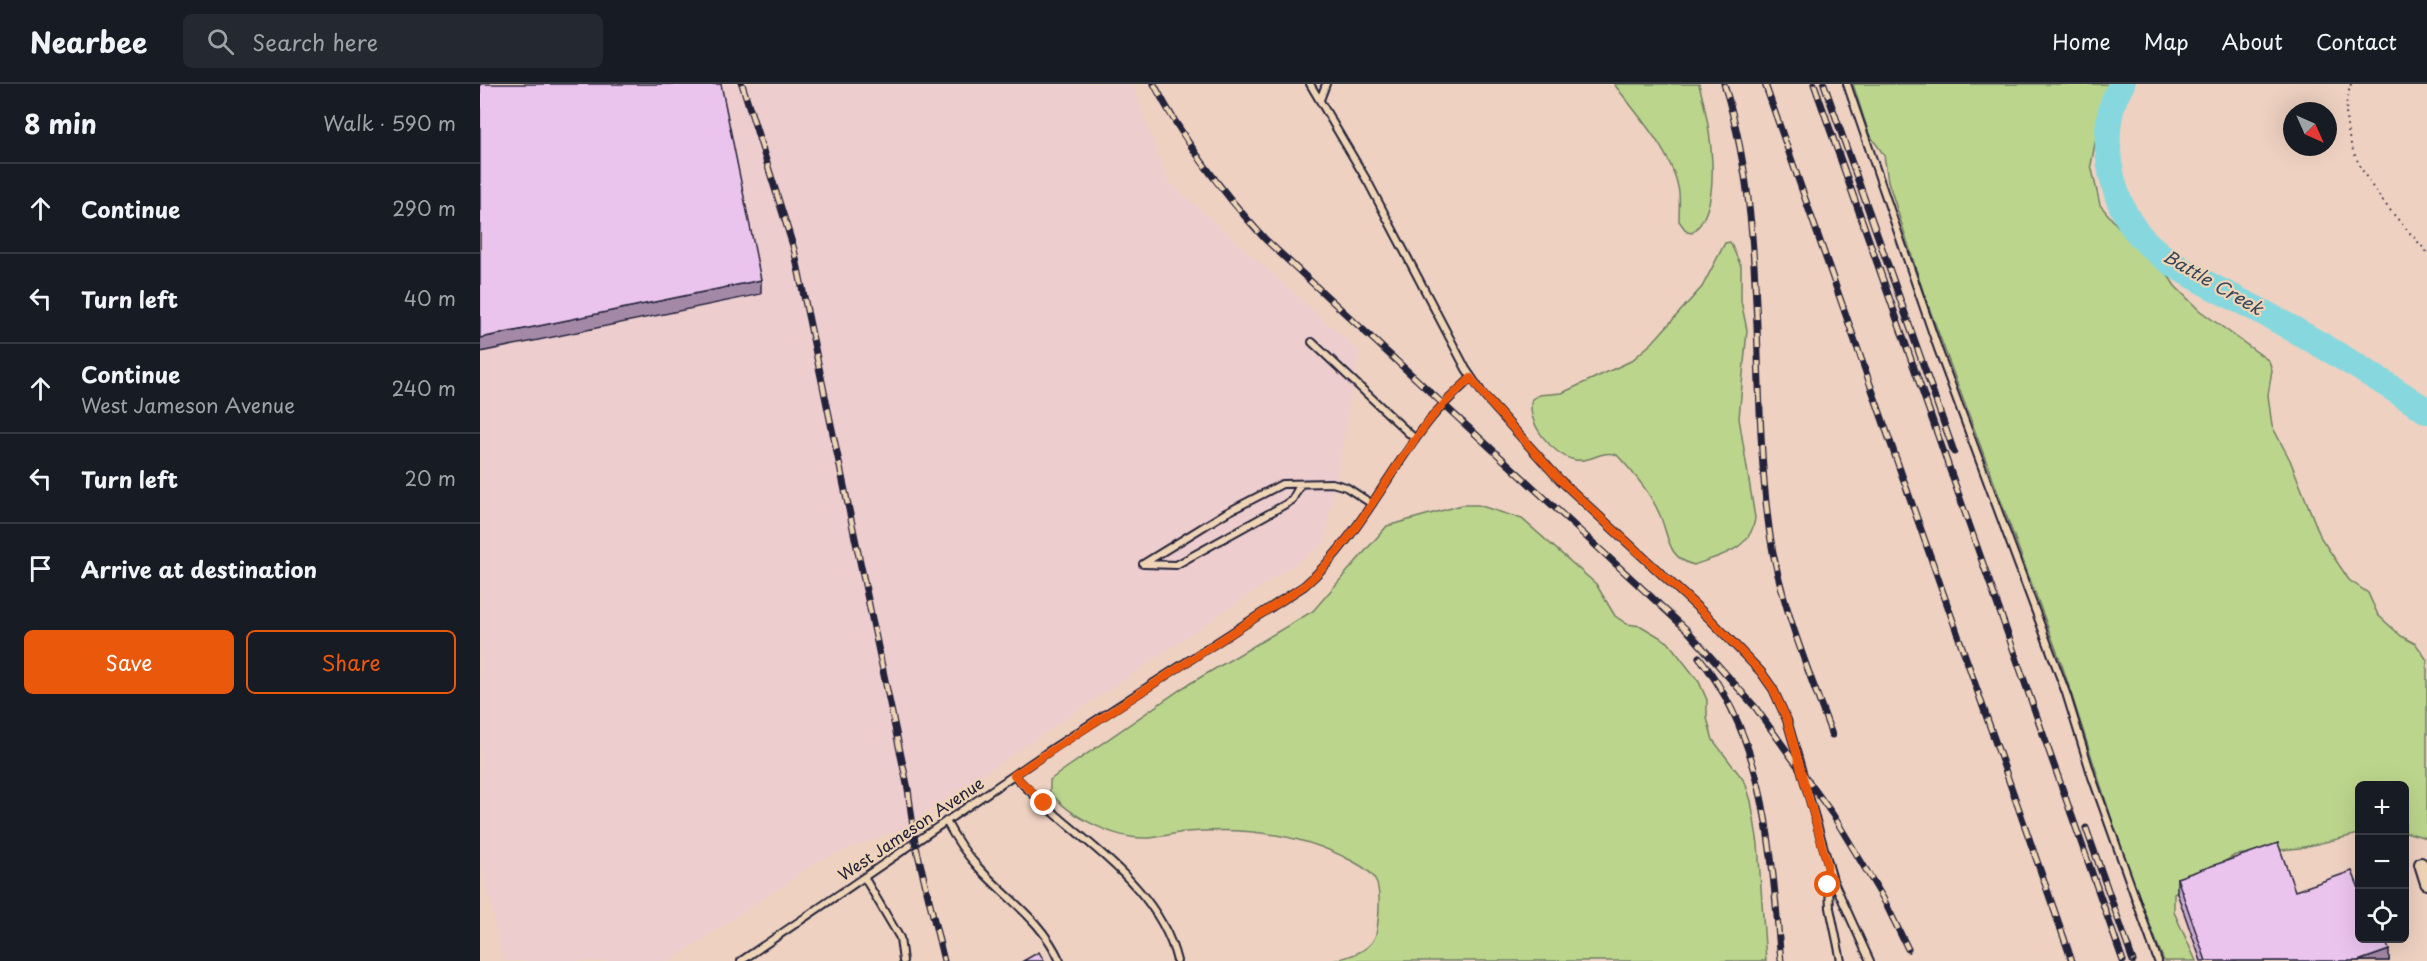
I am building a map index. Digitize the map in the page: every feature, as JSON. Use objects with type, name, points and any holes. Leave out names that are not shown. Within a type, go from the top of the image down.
[{"type":"street","points":[[2421,864],[2427,883]]},
{"type":"lane","points":[[1310,84],[1370,184],[1471,378],[1485,397],[1559,479],[1709,618],[1761,672],[1773,689],[1787,720],[1827,863],[1870,961]]},
{"type":"lane","points":[[1320,100],[1326,84]]},
{"type":"lane","points":[[1846,84],[1947,371],[2066,693],[2092,777],[2158,961]]},
{"type":"lane","points":[[1312,342],[1415,439]]},
{"type":"lane","name":"West Jameson Avenue","points":[[741,961],[1014,775],[1304,586],[1334,556],[1415,439],[1443,404],[1471,378]]},
{"type":"lane","points":[[1300,485],[1292,500],[1286,504],[1176,565],[1143,564],[1224,514],[1282,484],[1332,483],[1346,487],[1372,504]]},
{"type":"lane","points":[[1014,775],[1028,790],[1071,825],[1135,888],[1168,933],[1177,961]]},
{"type":"lane","points":[[946,821],[977,866],[1034,920],[1049,938],[1060,961]]},
{"type":"lane","points":[[1827,863],[1830,908],[1841,961]]},
{"type":"lane","points":[[864,877],[900,938],[903,961]]},
{"type":"path","points":[[2351,84],[2345,120],[2350,148],[2363,174],[2427,252]]},
{"type":"shaded area","points":[[480,84],[1132,84],[1166,179],[1359,351],[1324,544],[905,827],[822,859],[670,961],[503,961],[480,858]]},
{"type":"green space","points":[[1614,84],[1699,84],[1710,140],[1712,184],[1709,204],[1702,220],[1692,233],[1687,232],[1679,221],[1679,193],[1670,164],[1643,121]]},
{"type":"green space","points":[[1853,84],[2111,84],[2103,99],[2091,165],[2100,205],[2121,230],[2162,266],[2175,286],[2199,310],[2269,361],[2272,370],[2268,395],[2272,426],[2290,460],[2321,538],[2349,580],[2368,593],[2378,615],[2401,636],[2416,644],[2427,660],[2427,838],[2409,833],[2409,781],[2355,781],[2355,835],[2300,848],[2235,855],[2174,893],[2174,912],[2196,961],[2164,961],[2124,858],[2063,668],[1924,294],[1888,181],[1884,155],[1869,134]]},
{"type":"green space","points":[[1730,242],[1741,266],[1741,301],[1747,330],[1739,418],[1755,518],[1748,537],[1741,544],[1733,550],[1694,565],[1685,562],[1673,551],[1651,497],[1617,455],[1606,454],[1586,460],[1575,460],[1558,452],[1543,437],[1537,427],[1531,408],[1532,399],[1539,395],[1562,393],[1631,361],[1652,343],[1702,287],[1725,243]]},
{"type":"green space","points":[[1462,505],[1478,505],[1522,519],[1596,584],[1615,616],[1627,624],[1641,626],[1668,642],[1699,682],[1707,700],[1707,718],[1713,740],[1745,782],[1751,801],[1758,844],[1766,961],[1332,961],[1360,952],[1372,943],[1375,937],[1379,890],[1373,876],[1360,866],[1331,851],[1270,834],[1228,830],[1186,832],[1146,838],[1120,835],[1080,817],[1050,792],[1050,780],[1184,687],[1313,611],[1387,526]]},
{"type":"building","points":[[480,84],[721,84],[761,280],[480,338]]},
{"type":"building","points":[[2278,843],[2295,891],[2352,871],[2355,878],[2355,943],[2386,943],[2389,950],[2358,961],[2206,961],[2177,878]]},
{"type":"building","points":[[1039,952],[1044,961],[1023,961]]},
{"type":"waterway","name":"Battle Creek","points":[[2122,84],[2109,120],[2110,163],[2121,205],[2142,238],[2185,272],[2307,337],[2427,411]]},
{"type":"railway","points":[[742,84],[794,249],[908,789],[915,842],[944,961]]},
{"type":"railway","points":[[1154,84],[1204,165],[1265,239],[1687,630],[1755,707],[1833,815],[1883,898],[1908,949]]},
{"type":"railway","points":[[1724,84],[1738,139],[1748,195],[1756,308],[1760,422],[1770,535],[1788,611],[1832,735]]},
{"type":"railway","points":[[1765,84],[2072,961]]},
{"type":"railway","points":[[1814,84],[2123,961]]},
{"type":"railway","points":[[1824,84],[1954,452]]},
{"type":"railway","points":[[1699,657],[1722,691],[1740,726],[1753,763],[1769,841],[1781,961]]},
{"type":"railway","points":[[2086,828],[2133,961]]},
{"type":"route","points":[[1044,803],[1014,775],[1304,586],[1321,571],[1347,539],[1430,420],[1443,404],[1471,378],[1485,397],[1559,479],[1709,618],[1761,672],[1773,689],[1787,720],[1827,863],[1828,885]]}]
